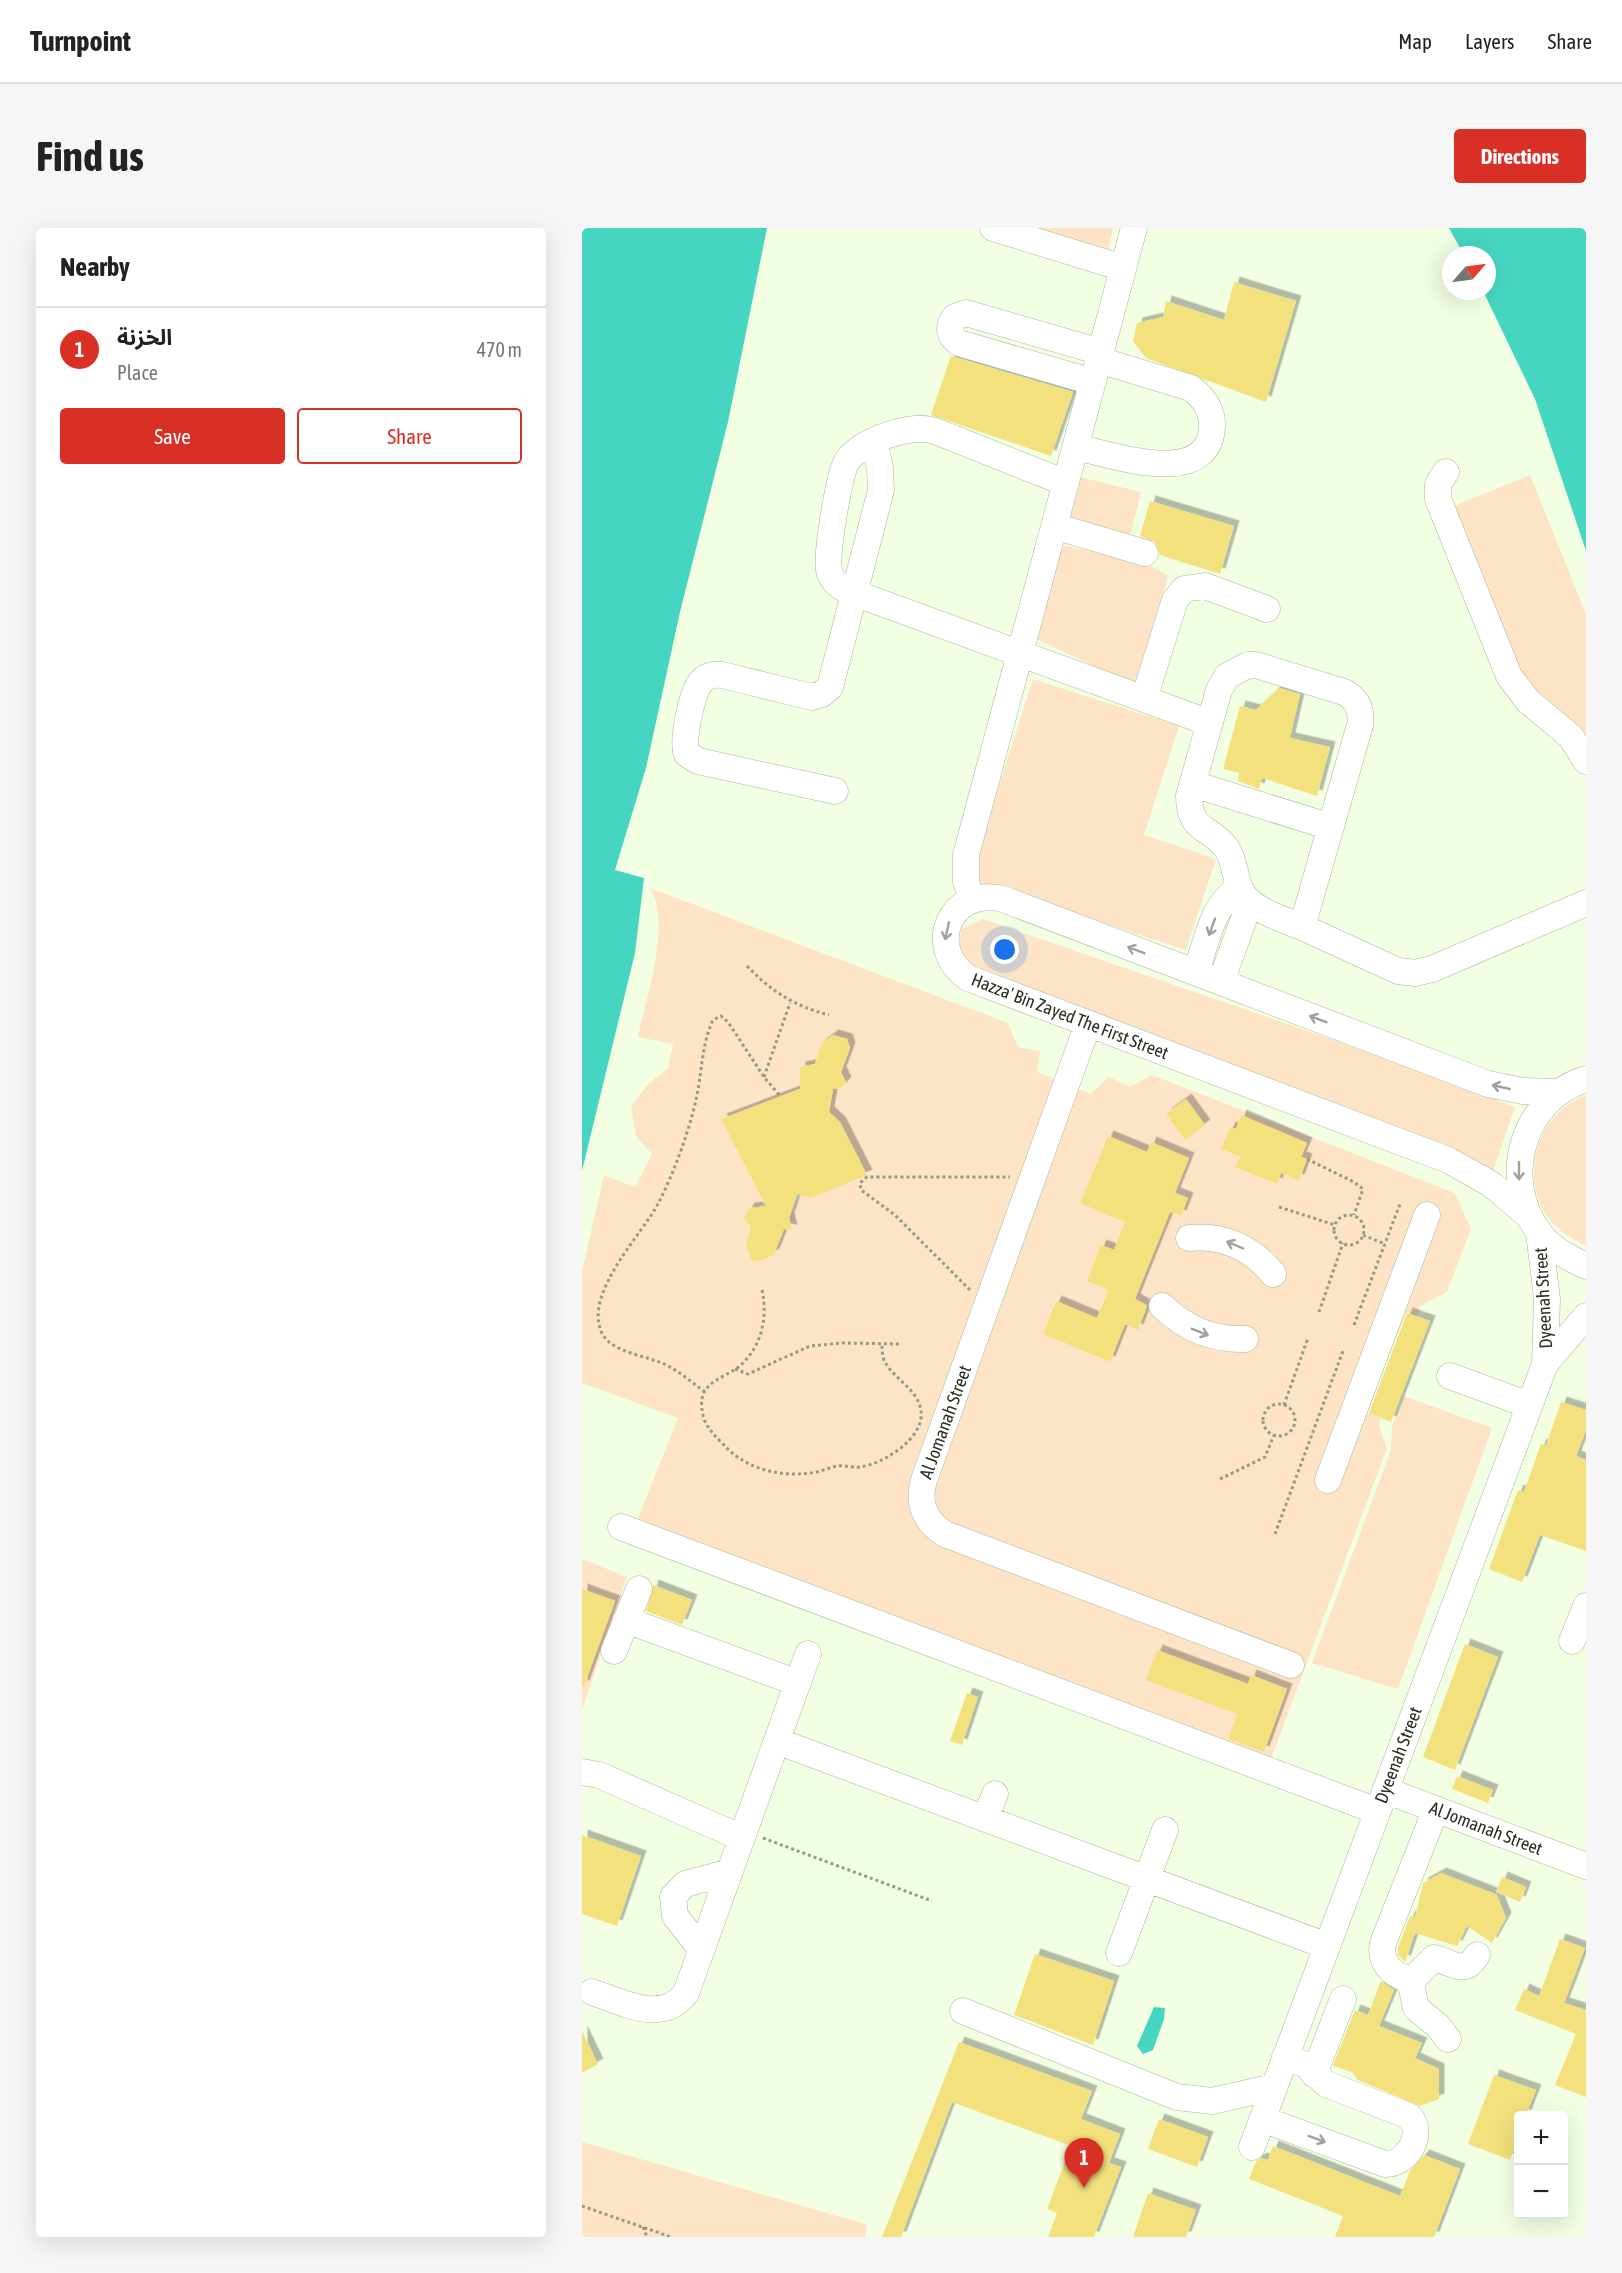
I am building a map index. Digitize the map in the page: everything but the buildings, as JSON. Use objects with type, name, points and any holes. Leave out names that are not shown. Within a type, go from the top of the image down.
[{"type":"street","points":[[993,228],[1123,268]]},
{"type":"street","points":[[1134,228],[966,855],[966,882],[972,899],[992,896],[1003,899],[1488,1084],[1523,1091],[1559,1092],[1586,1079]]},
{"type":"street","points":[[1075,447],[1178,465],[1196,457],[1209,441],[1212,431],[1210,411],[1199,394],[1191,388],[1098,365],[959,343],[952,336],[950,326],[955,316],[966,313],[1098,365]]},
{"type":"street","points":[[1066,483],[926,428],[909,428],[859,449],[843,470],[828,561],[829,570],[838,586],[854,593],[1210,723]]},
{"type":"street","points":[[835,791],[698,761],[687,754],[684,739],[697,687],[710,675],[722,675],[812,697],[827,691],[832,682],[881,490],[880,468],[874,442]]},
{"type":"street","points":[[1446,472],[1438,484],[1438,499],[1502,662],[1523,695],[1571,737],[1586,761]]},
{"type":"street","points":[[1054,526],[1145,553]]},
{"type":"street","points":[[1144,699],[1175,600],[1184,589],[1205,586],[1267,609]]},
{"type":"street","points":[[1221,982],[1244,895],[1234,863],[1226,848],[1199,827],[1191,814],[1189,796],[1222,683],[1233,671],[1248,665],[1256,665],[1349,695],[1360,711],[1360,725],[1302,927]]},
{"type":"street","points":[[1193,784],[1331,827]]},
{"type":"street","points":[[1196,972],[1218,910],[1226,897],[1244,895],[1302,927],[1398,971],[1416,973],[1432,969],[1586,903]]},
{"type":"street","name":"Hazza' Bin Zayed The First Street","points":[[972,899],[955,911],[946,929],[949,957],[960,972],[968,978],[1448,1160],[1491,1184],[1534,1225],[1553,1247],[1586,1266]]},
{"type":"street","name":"Al Jomanah Street","points":[[1088,1023],[922,1489],[922,1507],[931,1523],[945,1534],[1291,1665]]},
{"type":"street","name":"Dyeenah Street","points":[[1545,1364],[1547,1299],[1534,1225],[1522,1199],[1519,1159],[1532,1122],[1559,1092]]},
{"type":"street","points":[[1328,1480],[1427,1215]]},
{"type":"street","points":[[1189,1238],[1213,1238],[1236,1244],[1256,1256],[1273,1274]]},
{"type":"street","points":[[1162,1306],[1186,1326],[1200,1332],[1230,1339],[1245,1339]]},
{"type":"street","name":"Dyeenah Street","points":[[1252,2147],[1545,1364],[1586,1316]]},
{"type":"street","points":[[1450,1376],[1529,1405]]},
{"type":"street","name":"Al Jomanah Street","points":[[621,1527],[1381,1801],[1436,1809],[1586,1866]]},
{"type":"street","points":[[614,1651],[639,1589]]},
{"type":"street","points":[[1572,1641],[1586,1606]]},
{"type":"street","points":[[626,1620],[798,1683]]},
{"type":"street","points":[[592,1992],[648,2010],[666,2009],[681,2000],[686,1993],[808,1654]]},
{"type":"street","points":[[777,1742],[1327,1946]]},
{"type":"street","points":[[582,1772],[599,1775],[743,1835]]},
{"type":"street","points":[[985,1819],[995,1794]]},
{"type":"street","points":[[1436,1809],[1382,1950],[1385,1964],[1390,1969],[1410,1978],[1416,1976],[1434,1958],[1465,1967],[1470,1965],[1478,1955]]},
{"type":"street","points":[[1119,1953],[1165,1830]]},
{"type":"street","points":[[702,1950],[675,1916],[673,1897],[680,1887],[690,1882],[730,1872]]},
{"type":"street","points":[[1410,1978],[1416,2008],[1438,2026],[1448,2039]]},
{"type":"street","points":[[1314,2074],[1343,1999]]},
{"type":"street","points":[[963,2011],[1177,2097],[1212,2101],[1274,2087]]},
{"type":"street","points":[[1262,2119],[1384,2164],[1404,2159],[1417,2130],[1410,2115],[1326,2084],[1299,2061],[1285,2057]]},
{"type":"path","points":[[747,966],[766,986],[790,1002],[829,1015]]},
{"type":"path","points":[[764,1077],[790,1002]]},
{"type":"path","points":[[705,1392],[669,1366],[618,1347],[608,1340],[601,1332],[600,1302],[606,1284],[658,1203],[682,1147],[695,1105],[713,1020],[721,1016],[728,1022],[764,1077],[781,1097]]},
{"type":"path","points":[[1307,1159],[1354,1182],[1363,1189],[1354,1215]]},
{"type":"path","points":[[987,1306],[895,1215],[861,1190],[860,1183],[864,1178],[871,1177],[1033,1176]]},
{"type":"path","points":[[1354,1325],[1400,1204]]},
{"type":"path","points":[[1279,1208],[1335,1225]]},
{"type":"path","points":[[1354,1215],[1363,1223],[1363,1235],[1355,1243],[1343,1243],[1336,1235],[1335,1225],[1342,1216],[1354,1215]]},
{"type":"path","points":[[1363,1235],[1385,1244]]},
{"type":"path","points":[[1319,1311],[1343,1243]]},
{"type":"path","points":[[762,1290],[765,1313],[761,1335],[749,1356],[735,1369],[716,1378],[705,1392],[703,1412],[711,1432],[727,1449],[752,1466],[767,1471],[798,1474],[873,1464],[907,1441],[921,1419],[921,1410],[911,1390],[886,1365],[882,1344]]},
{"type":"path","points":[[1284,1405],[1308,1338]]},
{"type":"path","points":[[735,1369],[748,1374],[810,1346],[843,1343],[899,1344]]},
{"type":"path","points":[[1275,1534],[1343,1350]]},
{"type":"path","points":[[1284,1405],[1294,1414],[1293,1429],[1281,1436],[1274,1435],[1264,1426],[1265,1412],[1270,1407],[1284,1405]]},
{"type":"path","points":[[1220,1479],[1265,1457],[1274,1435]]},
{"type":"path","points":[[743,1835],[932,1900]]},
{"type":"path","points":[[582,2206],[671,2237]]},
{"type":"path","points":[[643,2227],[647,2237]]},
{"type":"shaded area","points":[[1001,228],[1113,228],[1107,258]]},
{"type":"shaded area","points":[[1530,475],[1586,614],[1586,745],[1528,690],[1452,507]]},
{"type":"shaded area","points":[[1080,477],[1141,492],[1128,545],[1067,530]]},
{"type":"shaded area","points":[[1061,545],[1145,563],[1168,575],[1143,679],[1127,682],[1037,639]]},
{"type":"shaded area","points":[[1033,679],[1179,726],[1144,835],[1216,859],[1186,950],[969,879]]},
{"type":"shaded area","points":[[650,888],[1008,1023],[1018,1047],[1040,1051],[1037,1072],[1091,1094],[1109,1077],[1130,1087],[1152,1075],[1455,1193],[1471,1229],[1447,1292],[1420,1306],[1417,1316],[1406,1313],[1366,1412],[1381,1418],[1379,1427],[1387,1448],[1271,1759],[636,1523],[678,1418],[582,1383],[582,1271],[604,1175],[635,1187],[652,1154],[636,1136],[631,1107],[646,1086],[668,1068],[673,1044],[638,1037],[658,940],[659,920]],"holes":[[[833,1035],[847,1039],[850,1048],[841,1072],[846,1082],[841,1088],[833,1089],[829,1112],[840,1122],[867,1175],[811,1198],[800,1195],[789,1218],[792,1230],[784,1229],[777,1246],[770,1255],[752,1260],[746,1246],[751,1227],[744,1218],[749,1208],[760,1207],[805,1088],[800,1067],[815,1064],[821,1044]],[[1186,1099],[1205,1125],[1185,1139],[1166,1114]],[[1242,1116],[1307,1143],[1301,1157],[1307,1159],[1299,1179],[1281,1173],[1276,1184],[1236,1167],[1240,1157],[1221,1149],[1230,1127],[1236,1129]],[[1108,1136],[1147,1152],[1151,1142],[1189,1158],[1175,1193],[1188,1198],[1181,1216],[1170,1212],[1135,1299],[1148,1304],[1138,1329],[1125,1324],[1109,1362],[1043,1334],[1056,1301],[1097,1318],[1108,1290],[1087,1281],[1101,1246],[1114,1250],[1128,1216],[1080,1203]],[[1252,1675],[1287,1689],[1264,1752],[1228,1739]]]},
{"type":"shaded area","points":[[983,919],[1322,1036],[1515,1107],[1492,1174],[978,977],[959,955],[961,929]]},
{"type":"shaded area","points":[[1586,1095],[1586,1246],[1564,1233],[1546,1215],[1538,1198],[1534,1180],[1534,1162],[1538,1145],[1556,1115]]},
{"type":"shaded area","points":[[1404,1396],[1492,1428],[1398,1689],[1312,1663],[1391,1450],[1392,1426]]},
{"type":"shaded area","points":[[582,1559],[627,1577],[582,1710],[582,1668],[615,1601],[582,1589]]},
{"type":"shaded area","points":[[582,2142],[868,2225],[865,2237],[582,2237]]},
{"type":"water","points":[[582,228],[767,228],[728,422],[680,612],[646,768],[615,870],[644,878],[635,953],[582,1171]]},
{"type":"water","points":[[1449,228],[1586,228],[1586,551],[1535,399],[1487,300],[1496,300],[1496,246],[1459,246]]},
{"type":"water","points":[[1154,2007],[1165,2008],[1164,2019],[1153,2050],[1143,2054],[1137,2046]]},
{"type":"place","name":"الخزنة","points":[[1084,2188]]}]
